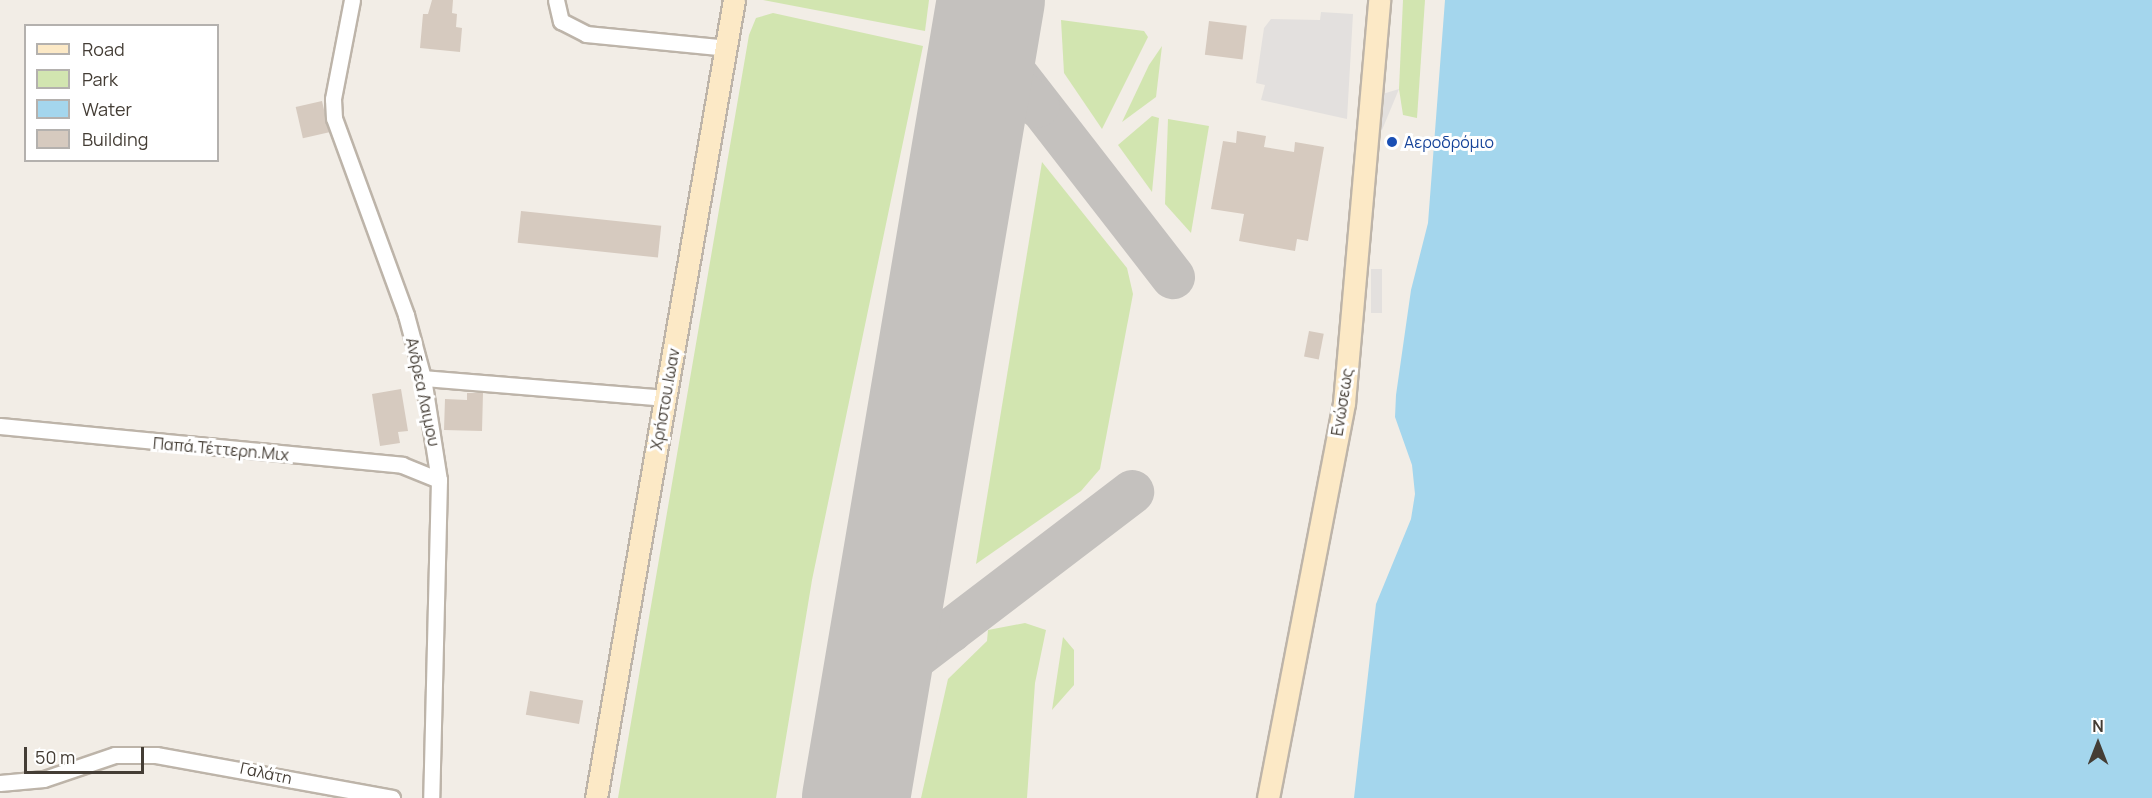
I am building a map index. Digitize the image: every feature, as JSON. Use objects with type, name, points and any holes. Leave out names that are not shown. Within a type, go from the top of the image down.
[{"type":"street","name":"Ανδρεα Λαιμου","points":[[352,0],[333,99],[334,118],[406,315],[423,378],[439,480],[431,798]]},
{"type":"street","points":[[556,0],[561,21],[586,34],[728,48]]},
{"type":"street","name":"Χρήστου.Ιωαν","points":[[596,798],[728,48],[734,0]]},
{"type":"street","name":"Ενώσεως","points":[[1268,798],[1344,403],[1379,0]]},
{"type":"street","points":[[423,378],[665,398]]},
{"type":"street","name":"Παπά.Τέττερη.Μιχ","points":[[0,426],[402,465],[439,480]]},
{"type":"street","name":"Γαλάτη","points":[[0,783],[44,779],[115,755],[156,755],[392,798]]},
{"type":"green space","points":[[763,0],[929,0],[925,31]]},
{"type":"green space","points":[[1403,0],[1425,0],[1417,118],[1403,115],[1399,89]]},
{"type":"green space","points":[[773,13],[923,46],[812,580],[776,798],[618,798],[749,35],[756,18]]},
{"type":"green space","points":[[1061,20],[1144,31],[1148,37],[1102,129],[1064,73]]},
{"type":"green space","points":[[1162,46],[1156,97],[1122,122],[1149,65]]},
{"type":"green space","points":[[1152,116],[1159,118],[1152,192],[1118,145]]},
{"type":"green space","points":[[1168,119],[1209,126],[1191,233],[1165,204]]},
{"type":"green space","points":[[1042,162],[1127,268],[1133,294],[1100,469],[1081,491],[976,564]]},
{"type":"green space","points":[[1025,623],[1046,630],[1035,683],[1027,798],[921,798],[948,679],[987,641],[988,630]]},
{"type":"green space","points":[[1063,637],[1074,650],[1074,685],[1052,710]]},
{"type":"shaded area","points":[[1321,12],[1353,14],[1347,119],[1261,100],[1265,85],[1256,83],[1264,28],[1271,19],[1320,20]]},
{"type":"shaded area","points":[[1399,89],[1382,130],[1374,129],[1376,96]]},
{"type":"shaded area","points":[[1371,269],[1382,269],[1382,313],[1371,313]]},
{"type":"water","points":[[1445,0],[2152,0],[2152,798],[1354,798],[1376,604],[1411,519],[1415,494],[1412,465],[1395,417],[1396,395],[1411,290],[1428,223]]},
{"type":"building","points":[[432,0],[453,0],[452,13],[457,14],[456,27],[462,28],[460,52],[420,48],[423,14],[428,14]]},
{"type":"building","points":[[1209,21],[1247,26],[1243,59],[1205,55]]},
{"type":"building","points":[[322,101],[329,132],[303,138],[296,107]]},
{"type":"building","points":[[1237,131],[1266,136],[1264,147],[1294,152],[1295,142],[1324,147],[1308,241],[1297,239],[1295,251],[1239,241],[1244,214],[1211,209],[1223,141],[1236,143]]},
{"type":"building","points":[[521,211],[661,226],[658,258],[518,243]]},
{"type":"building","points":[[1309,331],[1324,334],[1319,359],[1304,357]]},
{"type":"building","points":[[401,389],[408,431],[398,432],[400,443],[380,446],[372,394]]},
{"type":"building","points":[[467,393],[483,393],[482,431],[444,430],[445,399],[467,400]]},
{"type":"building","points":[[530,691],[583,700],[579,724],[526,715]]},
{"type":"taxiway","points":[[990,4],[995,42],[1010,67],[1173,277]]},
{"type":"taxiway","points":[[972,108],[992,94],[1007,91],[1021,93],[1038,106]]},
{"type":"taxiway","points":[[872,700],[900,669],[1132,492]]},
{"type":"taxiway","points":[[890,596],[890,616],[904,635],[920,641],[950,631]]},
{"type":"runway","points":[[856,798],[991,0]]},
{"type":"place","name":"Αεροδρόμιο","points":[[1392,142]]}]
